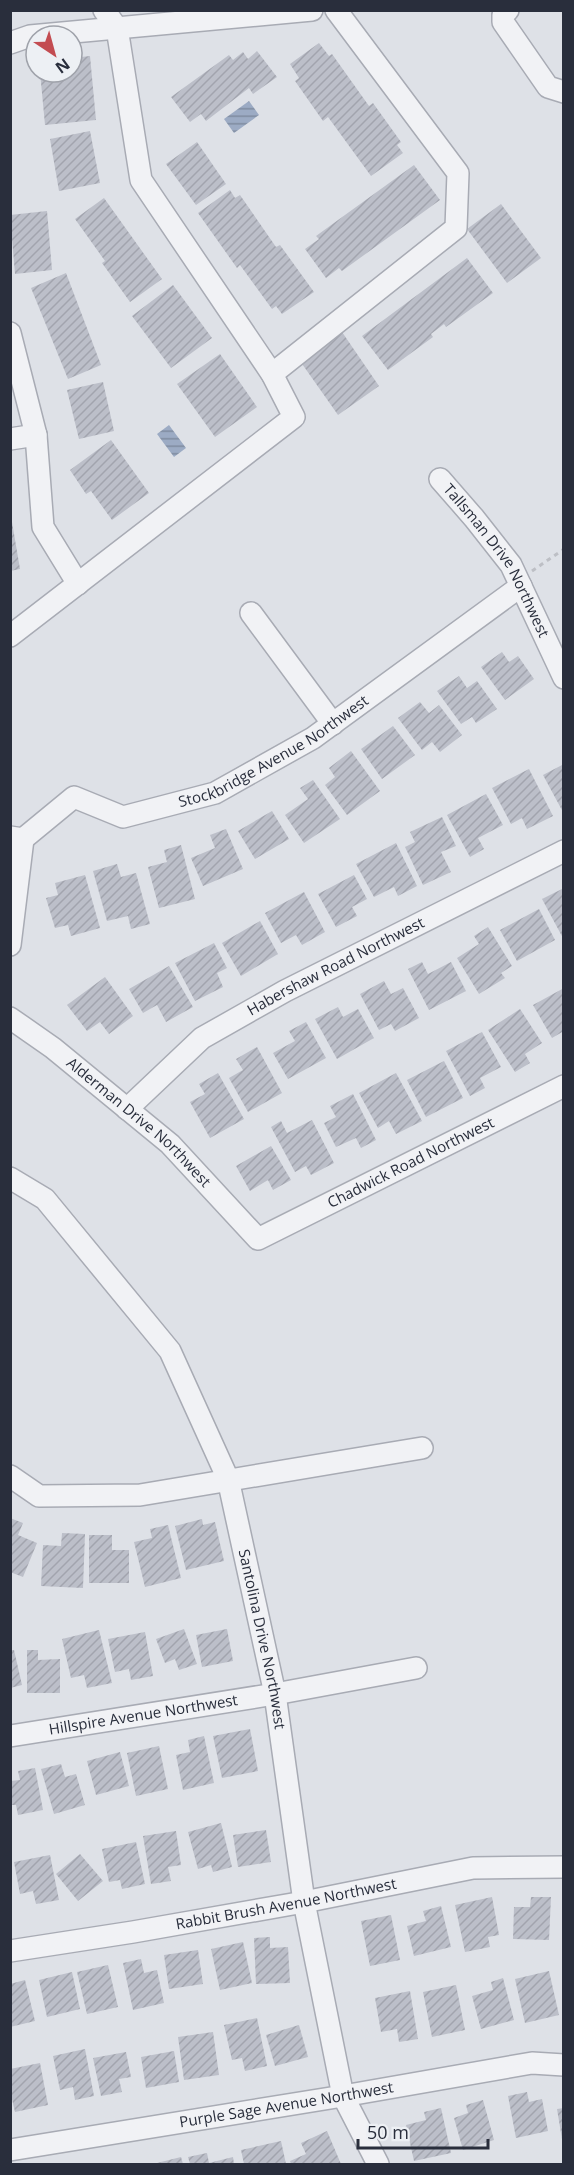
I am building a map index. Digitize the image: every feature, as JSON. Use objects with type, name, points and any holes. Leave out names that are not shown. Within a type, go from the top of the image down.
[{"type":"street","points":[[10,636],[294,417],[272,374],[141,180],[117,28],[104,10]]},
{"type":"street","points":[[117,28],[131,10]]},
{"type":"street","points":[[10,43],[30,36],[312,10]]},
{"type":"street","points":[[272,374],[456,228],[458,173],[336,10]]},
{"type":"street","points":[[508,10],[503,15],[503,22],[548,87],[564,92]]},
{"type":"street","points":[[10,333],[36,435],[43,527],[78,584]]},
{"type":"street","points":[[10,439],[36,435]]},
{"type":"street","name":"Tallsman Drive Northwest","points":[[440,479],[505,557],[564,678]]},
{"type":"street","name":"Stockbridge Avenue Northwest","points":[[16,838],[74,797],[123,817],[215,793],[313,738],[519,582]]},
{"type":"street","points":[[251,613],[333,724]]},
{"type":"street","points":[[10,945],[16,838]]},
{"type":"street","name":"Habershaw Road Northwest","points":[[127,1109],[202,1038],[285,991],[564,851]]},
{"type":"street","name":"Alderman Drive Northwest","points":[[10,1018],[53,1048],[170,1144],[258,1239]]},
{"type":"street","name":"Chadwick Road Northwest","points":[[258,1239],[564,1086]]},
{"type":"street","name":"Santolina Drive Northwest","points":[[10,1178],[45,1199],[170,1352],[228,1479],[275,1694],[304,1902],[343,2096],[378,2164]]},
{"type":"street","points":[[10,1476],[39,1496],[140,1495],[422,1448]]},
{"type":"street","name":"Hillspire Avenue Northwest","points":[[10,1736],[275,1694],[416,1668]]},
{"type":"street","name":"Rabbit Brush Avenue Northwest","points":[[10,1951],[304,1902],[473,1868],[564,1867]]},
{"type":"street","name":"Purple Sage Avenue Northwest","points":[[10,2150],[532,2063],[564,2065]]},
{"type":"path","points":[[519,582],[564,549]]},
{"type":"water","points":[[249,101],[259,115],[234,133],[224,119]]},
{"type":"water","points":[[169,425],[186,448],[174,457],[157,434]]},
{"type":"building","points":[[319,43],[329,56],[332,54],[369,106],[373,103],[401,142],[397,145],[403,153],[371,176],[328,117],[323,121],[295,81],[299,78],[290,64]]},
{"type":"building","points":[[257,51],[277,77],[253,94],[249,88],[206,121],[201,114],[190,122],[171,97],[229,55],[233,60],[243,52],[248,59]]},
{"type":"building","points":[[90,56],[96,120],[45,125],[41,84],[84,84],[84,57]]},
{"type":"building","points":[[90,131],[100,183],[59,191],[50,139]]},
{"type":"building","points":[[197,142],[226,184],[196,205],[166,164]]},
{"type":"building","points":[[414,165],[440,200],[342,271],[339,268],[326,278],[305,249],[319,239],[316,236]]},
{"type":"building","points":[[230,190],[235,198],[240,195],[276,247],[280,245],[314,292],[282,314],[276,306],[272,309],[240,265],[237,268],[198,213]]},
{"type":"building","points":[[104,198],[162,279],[130,302],[102,263],[105,261],[75,219]]},
{"type":"building","points":[[501,204],[541,258],[507,283],[467,229]]},
{"type":"building","points":[[47,211],[52,270],[15,274],[10,215]]},
{"type":"building","points":[[467,258],[493,293],[446,327],[444,324],[431,334],[433,337],[388,370],[362,336]]},
{"type":"building","points":[[66,273],[101,365],[68,379],[31,288]]},
{"type":"building","points":[[173,285],[212,338],[171,368],[132,316]]},
{"type":"building","points":[[342,332],[379,386],[338,415],[300,361]]},
{"type":"building","points":[[220,354],[257,407],[215,437],[177,384]]},
{"type":"building","points":[[103,382],[114,431],[79,439],[67,390]]},
{"type":"building","points":[[111,440],[149,493],[112,520],[91,491],[86,494],[70,470]]},
{"type":"building","points":[[12,522],[20,569],[10,571],[10,523]]},
{"type":"building","points":[[502,652],[509,662],[518,656],[534,679],[505,700],[481,667]]},
{"type":"building","points":[[459,676],[467,688],[477,681],[497,709],[476,723],[472,717],[461,724],[437,691]]},
{"type":"building","points":[[420,702],[429,713],[439,705],[462,735],[440,752],[432,742],[422,750],[398,718]]},
{"type":"building","points":[[393,726],[415,755],[382,779],[361,749]]},
{"type":"building","points":[[351,751],[380,791],[347,815],[325,785],[335,777],[329,768]]},
{"type":"building","points":[[564,764],[564,814],[543,775]]},
{"type":"building","points":[[529,769],[553,816],[527,829],[522,818],[511,824],[492,788]]},
{"type":"building","points":[[313,780],[340,819],[304,843],[285,815],[308,799],[300,788]]},
{"type":"building","points":[[486,794],[503,825],[478,838],[484,849],[470,857],[447,815]]},
{"type":"building","points":[[272,811],[289,839],[255,859],[238,831]]},
{"type":"building","points":[[442,817],[456,846],[441,852],[451,872],[423,885],[405,847],[415,842],[410,832]]},
{"type":"building","points":[[226,829],[243,869],[203,886],[191,858],[215,848],[210,835]]},
{"type":"building","points":[[396,843],[417,886],[398,896],[394,887],[374,897],[356,864]]},
{"type":"building","points":[[181,845],[195,899],[159,908],[148,867],[167,862],[164,850]]},
{"type":"building","points":[[117,864],[121,877],[136,873],[150,924],[131,929],[128,916],[107,921],[93,871]]},
{"type":"building","points":[[85,875],[100,928],[71,936],[68,925],[55,928],[46,898],[58,895],[55,883]]},
{"type":"building","points":[[354,875],[367,899],[352,907],[357,916],[336,927],[318,894]]},
{"type":"building","points":[[564,888],[564,940],[542,899]]},
{"type":"building","points":[[304,892],[325,932],[302,945],[296,935],[281,943],[265,913]]},
{"type":"building","points":[[539,909],[555,940],[517,961],[500,930]]},
{"type":"building","points":[[260,921],[278,954],[241,976],[222,943]]},
{"type":"building","points":[[488,927],[512,966],[501,973],[505,978],[479,994],[457,958],[479,944],[474,936]]},
{"type":"building","points":[[214,943],[227,968],[217,973],[223,987],[195,1001],[175,963]]},
{"type":"building","points":[[422,962],[428,974],[451,962],[466,991],[429,1010],[408,969]]},
{"type":"building","points":[[169,966],[193,1007],[166,1022],[157,1005],[143,1013],[129,989]]},
{"type":"building","points":[[105,977],[133,1016],[109,1034],[100,1022],[87,1031],[67,1005]]},
{"type":"building","points":[[384,981],[391,994],[403,988],[419,1018],[395,1031],[391,1024],[379,1030],[360,994]]},
{"type":"building","points":[[564,988],[564,1031],[552,1038],[533,1005]]},
{"type":"building","points":[[338,1007],[343,1017],[358,1009],[374,1038],[337,1059],[315,1019]]},
{"type":"building","points":[[520,1009],[542,1043],[525,1054],[530,1063],[515,1072],[488,1030]]},
{"type":"building","points":[[306,1022],[326,1058],[288,1079],[273,1053],[295,1041],[289,1031]]},
{"type":"building","points":[[482,1032],[501,1067],[480,1078],[485,1088],[470,1096],[446,1051]]},
{"type":"building","points":[[257,1047],[282,1093],[248,1112],[229,1078],[243,1070],[236,1059]]},
{"type":"building","points":[[444,1061],[463,1098],[426,1117],[407,1080]]},
{"type":"building","points":[[218,1073],[244,1119],[210,1138],[190,1102],[205,1094],[199,1084]]},
{"type":"building","points":[[396,1073],[422,1121],[396,1134],[389,1121],[378,1128],[359,1093]]},
{"type":"building","points":[[353,1094],[376,1140],[361,1148],[356,1138],[336,1147],[324,1123],[336,1117],[330,1106]]},
{"type":"building","points":[[312,1120],[334,1163],[311,1175],[306,1166],[295,1172],[271,1127],[281,1121],[287,1133]]},
{"type":"building","points":[[271,1146],[291,1180],[273,1190],[268,1180],[250,1191],[236,1166]]},
{"type":"building","points":[[10,1518],[23,1523],[18,1535],[37,1543],[23,1577],[10,1572]]},
{"type":"building","points":[[202,1519],[203,1525],[215,1522],[224,1561],[186,1570],[175,1526]]},
{"type":"building","points":[[168,1525],[181,1578],[145,1587],[134,1542],[152,1538],[150,1529]]},
{"type":"building","points":[[62,1533],[85,1534],[83,1588],[41,1586],[43,1545],[61,1546]]},
{"type":"building","points":[[89,1535],[112,1535],[112,1550],[129,1550],[129,1583],[89,1583]]},
{"type":"building","points":[[184,1629],[197,1664],[179,1670],[175,1659],[165,1663],[156,1639]]},
{"type":"building","points":[[227,1629],[233,1661],[202,1667],[196,1635]]},
{"type":"building","points":[[99,1630],[112,1683],[87,1688],[84,1675],[71,1678],[62,1639]]},
{"type":"building","points":[[145,1632],[153,1676],[131,1680],[129,1669],[115,1672],[108,1639]]},
{"type":"building","points":[[10,1650],[14,1650],[22,1685],[10,1688]]},
{"type":"building","points":[[27,1650],[38,1650],[38,1660],[60,1659],[60,1693],[27,1693]]},
{"type":"building","points":[[250,1729],[258,1771],[222,1778],[213,1736]]},
{"type":"building","points":[[204,1736],[214,1783],[183,1790],[176,1755],[190,1752],[188,1740]]},
{"type":"building","points":[[159,1746],[168,1789],[136,1796],[127,1753]]},
{"type":"building","points":[[120,1752],[129,1786],[96,1795],[87,1761]]},
{"type":"building","points":[[61,1764],[65,1777],[76,1774],[85,1805],[54,1814],[41,1769]]},
{"type":"building","points":[[35,1768],[43,1810],[18,1815],[16,1805],[12,1805],[10,1781],[20,1780],[18,1771]]},
{"type":"building","points":[[221,1823],[232,1867],[213,1872],[211,1865],[198,1869],[188,1832]]},
{"type":"building","points":[[266,1830],[271,1862],[238,1867],[233,1835]]},
{"type":"building","points":[[176,1831],[181,1865],[168,1867],[171,1881],[151,1884],[143,1836]]},
{"type":"building","points":[[136,1842],[145,1884],[122,1889],[120,1880],[109,1882],[102,1849]]},
{"type":"building","points":[[80,1854],[103,1881],[78,1901],[56,1874]]},
{"type":"building","points":[[50,1855],[59,1900],[36,1904],[33,1891],[20,1894],[14,1862]]},
{"type":"building","points":[[492,1897],[499,1935],[488,1937],[490,1947],[465,1952],[455,1905]]},
{"type":"building","points":[[531,1897],[551,1897],[549,1940],[513,1939],[514,1907],[530,1907]]},
{"type":"building","points":[[441,1906],[451,1947],[414,1956],[407,1926],[426,1921],[423,1911]]},
{"type":"building","points":[[391,1915],[400,1960],[370,1966],[361,1921]]},
{"type":"building","points":[[270,1937],[270,1948],[288,1947],[290,1983],[256,1984],[254,1938]]},
{"type":"building","points":[[243,1942],[252,1983],[220,1990],[211,1949]]},
{"type":"building","points":[[198,1950],[203,1984],[169,1989],[164,1955]]},
{"type":"building","points":[[141,1959],[144,1973],[157,1970],[164,2003],[133,2010],[123,1963]]},
{"type":"building","points":[[108,1965],[118,2007],[87,2014],[77,1972]]},
{"type":"building","points":[[549,1971],[559,2015],[525,2023],[515,1979]]},
{"type":"building","points":[[72,1972],[80,2009],[47,2017],[39,1980]]},
{"type":"building","points":[[503,1978],[514,2020],[481,2029],[472,1996],[493,1990],[491,1982]]},
{"type":"building","points":[[25,1980],[35,2021],[10,2027],[10,1984]]},
{"type":"building","points":[[456,1985],[465,2030],[432,2037],[423,1992]]},
{"type":"building","points":[[410,1991],[418,2039],[399,2042],[397,2029],[381,2032],[375,1998]]},
{"type":"building","points":[[257,2018],[267,2066],[245,2071],[242,2058],[232,2060],[224,2025]]},
{"type":"building","points":[[299,2025],[308,2057],[275,2066],[266,2035]]},
{"type":"building","points":[[213,2032],[219,2075],[184,2080],[178,2037]]},
{"type":"building","points":[[85,2049],[94,2096],[75,2100],[73,2087],[60,2090],[53,2056]]},
{"type":"building","points":[[174,2051],[179,2082],[146,2088],[141,2057]]},
{"type":"building","points":[[126,2052],[131,2077],[119,2079],[122,2092],[101,2096],[93,2058]]},
{"type":"building","points":[[40,2063],[48,2105],[15,2112],[10,2091],[10,2069]]},
{"type":"building","points":[[527,2092],[529,2102],[542,2099],[548,2131],[516,2138],[508,2096]]},
{"type":"building","points":[[483,2100],[494,2140],[463,2150],[454,2118],[468,2113],[466,2105]]},
{"type":"building","points":[[441,2108],[451,2153],[414,2161],[406,2125],[426,2120],[424,2112]]},
{"type":"building","points":[[564,2108],[564,2139],[562,2139],[557,2109]]},
{"type":"building","points":[[327,2131],[341,2164],[291,2164],[290,2161],[306,2154],[301,2143]]},
{"type":"building","points":[[281,2141],[286,2164],[244,2164],[241,2150]]},
{"type":"building","points":[[207,2153],[209,2163],[233,2157],[234,2164],[190,2164],[188,2157]]},
{"type":"building","points":[[181,2157],[183,2164],[153,2164]]}]
